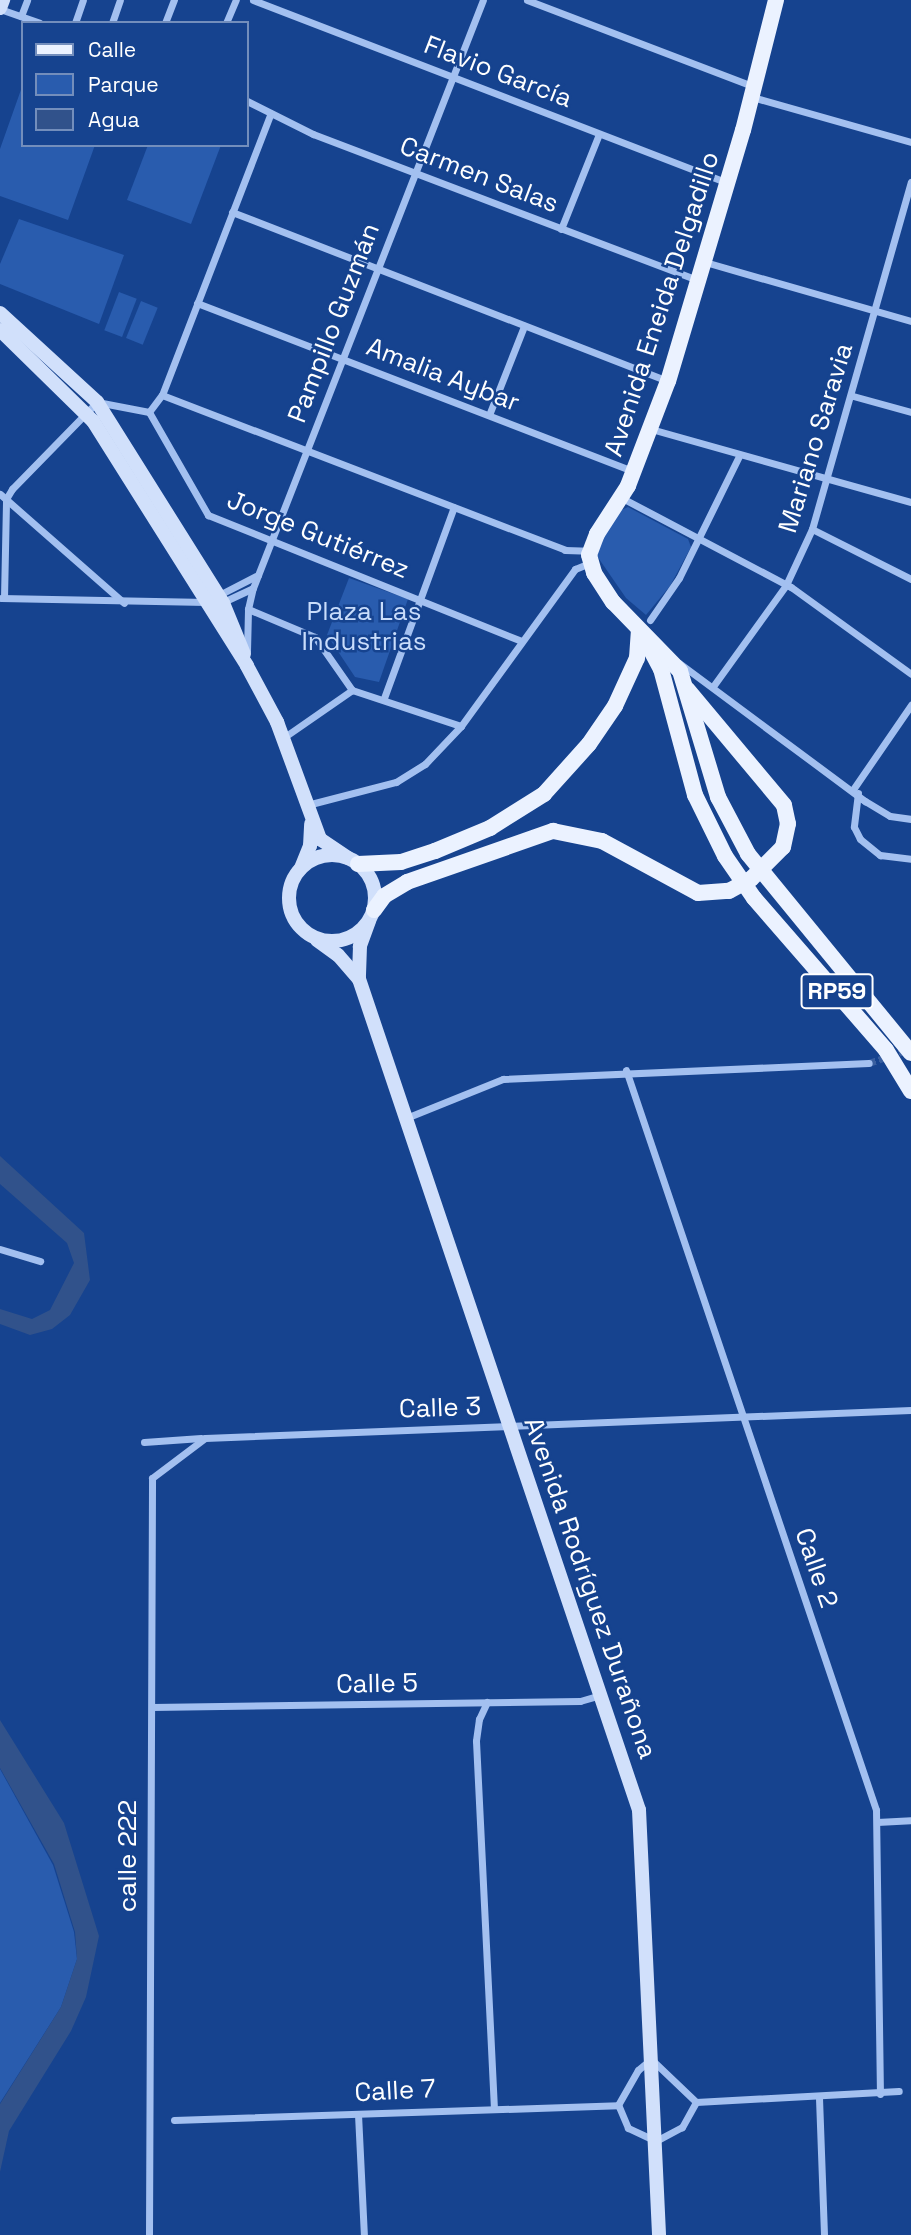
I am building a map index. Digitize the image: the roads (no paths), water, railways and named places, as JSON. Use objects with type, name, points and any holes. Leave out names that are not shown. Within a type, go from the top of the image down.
[{"type":"main road","points":[[0,8],[3,0]]},
{"type":"main road","name":"Avenida Eneida Delgadillo","points":[[590,557],[634,472],[668,381],[728,183],[776,0]]},
{"type":"main road","points":[[0,313],[91,407],[216,600],[283,738],[311,822],[327,846],[353,861],[372,883],[371,915],[360,946],[359,979]]},
{"type":"main road","points":[[0,330],[91,407]]},
{"type":"main road","points":[[313,937],[325,941],[350,937],[371,915],[384,896],[407,882],[553,831],[602,841],[698,892],[729,891],[770,865],[783,846],[787,814],[766,780],[687,688],[672,660],[645,625],[606,593],[590,557]]},
{"type":"main road","points":[[301,868],[323,856],[353,861],[401,862],[490,828],[544,794],[589,744],[615,706],[637,658],[645,625]]},
{"type":"main road","name":"RP59","points":[[645,625],[661,669],[695,795],[738,876],[886,1050],[911,1091]]},
{"type":"main road","name":"RP59","points":[[687,688],[699,744],[718,797],[755,863],[911,1053]]},
{"type":"main road","points":[[311,822],[310,846],[290,888],[290,911],[313,937],[338,955],[359,979]]},
{"type":"main road","name":"Avenida Rodríguez Durañona","points":[[359,979],[508,1427],[602,1695],[642,1824],[659,2235]]},
{"type":"street","points":[[21,16],[27,0]]},
{"type":"street","points":[[76,21],[83,0]]},
{"type":"street","points":[[113,21],[120,0]]},
{"type":"street","points":[[166,21],[174,0]]},
{"type":"street","points":[[227,21],[236,0]]},
{"type":"street","name":"Flavio García","points":[[253,0],[728,183]]},
{"type":"street","name":"Pampillo Guzmán","points":[[247,666],[248,609],[253,588],[483,0]]},
{"type":"street","points":[[527,0],[753,92],[911,142]]},
{"type":"street","points":[[0,8],[35,21]]},
{"type":"street","name":"Carmen Salas","points":[[248,102],[416,173],[700,280]]},
{"type":"street","points":[[253,588],[216,600],[124,603],[2,598],[3,496],[91,407],[149,412],[162,395],[271,113]]},
{"type":"street","points":[[561,229],[599,134]]},
{"type":"street","name":"Mariano Saravia","points":[[714,685],[786,584],[812,529],[853,396],[911,183]]},
{"type":"street","points":[[232,212],[668,381]]},
{"type":"street","points":[[705,262],[911,321]]},
{"type":"street","name":"Amalia Aybar","points":[[197,303],[634,472]]},
{"type":"street","points":[[489,415],[524,326]]},
{"type":"street","points":[[162,395],[590,557]]},
{"type":"street","points":[[853,396],[911,412]]},
{"type":"street","name":"Jorge Gutiérrez","points":[[149,412],[203,511],[522,641]]},
{"type":"street","points":[[651,429],[739,456],[911,502]]},
{"type":"street","points":[[645,625],[671,592],[739,456]]},
{"type":"street","points":[[3,496],[124,603]]},
{"type":"street","points":[[621,497],[786,584],[911,674]]},
{"type":"street","points":[[384,698],[418,598],[454,507]]},
{"type":"street","points":[[812,529],[911,579]]},
{"type":"street","name":"Avenida Eneida Delgadillo","points":[[306,805],[406,778],[461,726],[575,569],[590,557]]},
{"type":"street","points":[[216,600],[258,575]]},
{"type":"street","points":[[248,609],[315,637],[352,690],[384,698],[461,726]]},
{"type":"street","points":[[672,660],[714,685],[890,816],[911,819]]},
{"type":"street","points":[[283,738],[352,690]]},
{"type":"street","points":[[911,705],[856,791],[854,827],[860,839],[880,855],[911,859]]},
{"type":"street","points":[[404,1119],[503,1079],[626,1070],[869,1063]]},
{"type":"street","name":"Calle 2","points":[[626,1070],[877,1822],[880,2094]]},
{"type":"street","points":[[0,1249],[40,1261]]},
{"type":"street","name":"Calle 3","points":[[144,1442],[911,1410]]},
{"type":"street","name":"calle 222","points":[[149,2235],[152,1707],[148,1683],[152,1478],[205,1438]]},
{"type":"street","name":"Calle 5","points":[[152,1707],[580,1701],[602,1695]]},
{"type":"street","points":[[487,1702],[477,1726],[477,1753],[494,2107]]},
{"type":"street","points":[[877,1822],[911,1821]]},
{"type":"street","points":[[696,2102],[682,2127],[656,2141],[628,2128],[618,2105],[638,2070],[651,2059],[696,2102],[819,2098],[899,2091]]},
{"type":"street","points":[[819,2098],[824,2235]]},
{"type":"street","name":"Calle 7","points":[[174,2120],[358,2115],[494,2107],[618,2105]]},
{"type":"street","points":[[358,2115],[364,2235]]},
{"type":"water","points":[[0,1156],[84,1233],[90,1280],[70,1315],[52,1329],[30,1335],[0,1324],[0,1309],[32,1319],[50,1310],[74,1263],[67,1243],[0,1184]]},
{"type":"water","points":[[0,1720],[64,1823],[99,1936],[86,1997],[71,2031],[9,2131],[0,2172],[0,2104],[61,2007],[77,1959],[75,1932],[54,1864],[0,1768]]},
{"type":"tunnel","points":[[869,1063],[907,1050]]},
{"type":"park label","name":"Plaza Las Industrias","points":[[364,627]]}]
